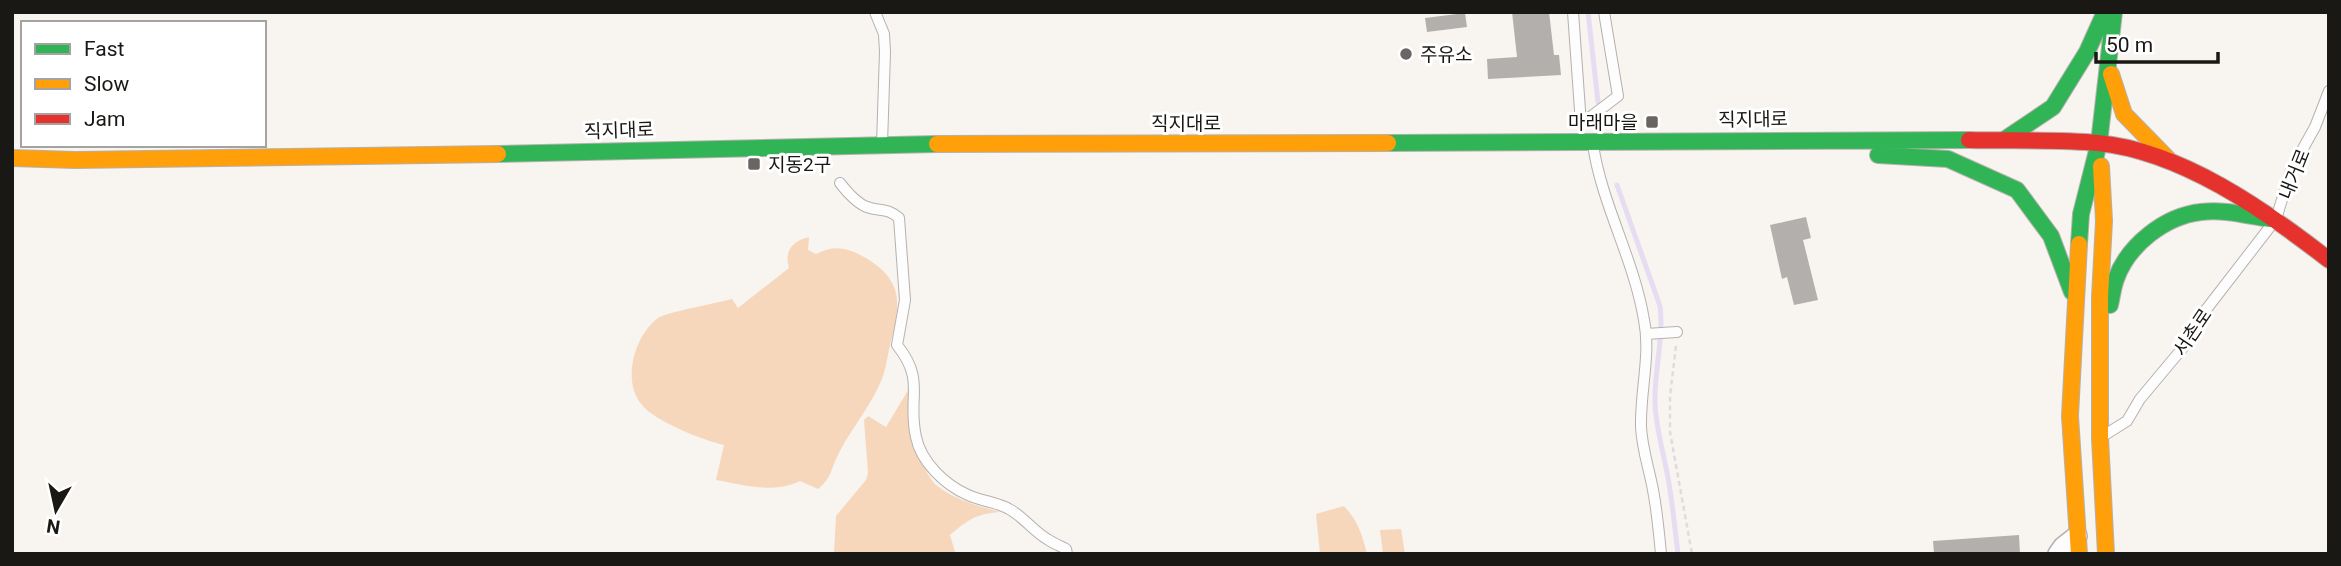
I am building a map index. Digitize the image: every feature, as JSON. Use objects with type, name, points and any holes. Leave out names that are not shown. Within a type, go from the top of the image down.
[{"type":"main road","points":[[2004,140],[2053,107],[2087,52],[2105,12]]},
{"type":"main road","points":[[2078,545],[2070,416],[2081,214],[2099,143],[2114,12]]},
{"type":"main road","points":[[2108,63],[2124,114],[2172,163]]},
{"type":"main road","name":"직지대로","points":[[12,158],[75,160],[540,153],[882,144],[1832,139],[2099,143],[2172,163],[2217,183],[2276,219],[2329,260]]},
{"type":"main road","points":[[1832,139],[1871,155],[1948,159],[2017,190],[2051,236],[2076,304]]},
{"type":"main road","points":[[2099,143],[2104,221],[2100,297],[2100,438],[2106,554]]},
{"type":"main road","points":[[2100,354],[2117,276],[2141,241],[2167,222],[2194,212],[2276,219]]},
{"type":"street","points":[[2058,554],[2063,547],[2078,545]]},
{"type":"lane","points":[[875,12],[884,33],[882,144]]},
{"type":"lane","points":[[1573,12],[1581,124],[1618,96],[1609,58],[1604,12]]},
{"type":"lane","name":"내거로","points":[[2276,219],[2291,170],[2315,127],[2329,91]]},
{"type":"lane","points":[[1593,142],[1604,194],[1637,290],[1646,334],[1640,398],[1642,446],[1653,488],[1661,554]]},
{"type":"lane","points":[[840,183],[860,203],[891,211],[899,218],[905,300],[897,345],[907,357],[914,374],[911,406],[922,454],[946,482],[968,496],[1009,508],[1045,539],[1066,549],[1067,554]]},
{"type":"lane","name":"서촌로","points":[[2100,438],[2127,421],[2140,400],[2191,338],[2212,302],[2276,219]]},
{"type":"lane","points":[[1646,334],[1677,332]]},
{"type":"path","points":[[1677,332],[1670,396],[1670,432],[1692,554]]},
{"type":"shaded area","points":[[809,237],[808,250],[816,254],[835,248],[853,252],[878,267],[893,284],[897,315],[884,373],[875,394],[844,443],[829,477],[818,489],[800,481],[769,488],[716,480],[724,445],[693,435],[658,418],[642,405],[636,395],[632,384],[632,371],[637,347],[650,326],[663,316],[732,299],[738,308],[789,268],[791,248],[798,241]]},
{"type":"shaded area","points":[[910,387],[911,433],[916,451],[931,479],[957,498],[1000,512],[972,519],[950,535],[955,552],[834,554],[836,516],[866,480],[868,473],[864,420],[868,416],[886,427]]},
{"type":"shaded area","points":[[1344,506],[1359,528],[1367,554],[1320,554],[1316,514]]},
{"type":"shaded area","points":[[1401,529],[1405,554],[1383,554],[1380,530]]},
{"type":"building","points":[[1512,12],[1549,12],[1554,55],[1559,55],[1561,75],[1488,79],[1487,59],[1517,57]]},
{"type":"building","points":[[1465,13],[1467,27],[1427,32],[1425,18]]},
{"type":"building","points":[[1806,217],[1811,238],[1803,240],[1818,300],[1794,305],[1787,277],[1782,279],[1770,225]]},
{"type":"building","points":[[2019,535],[2020,554],[1934,554],[1933,541]]},
{"type":"waterway","points":[[1588,12],[1598,102]]},
{"type":"waterway","points":[[1617,185],[1660,306],[1656,413],[1678,554]]},
{"type":"traffic: fast","points":[[2004,140],[2053,107],[2087,52],[2105,12]]},
{"type":"traffic: fast","points":[[2079,244],[2081,214],[2099,143],[2114,12]]},
{"type":"traffic: fast","points":[[1388,143],[1969,140]]},
{"type":"traffic: fast","points":[[498,154],[937,144]]},
{"type":"traffic: fast","points":[[1878,155],[1948,159],[2017,190],[2051,236],[2072,292]]},
{"type":"traffic: fast","points":[[2110,305],[2116,279],[2129,255],[2150,234],[2174,219],[2210,211],[2271,219]]},
{"type":"traffic: slow","points":[[2111,74],[2124,114],[2168,159]]},
{"type":"traffic: slow","points":[[937,144],[1388,143]]},
{"type":"traffic: slow","points":[[12,158],[75,160],[498,154]]},
{"type":"traffic: slow","points":[[2101,166],[2104,221],[2100,297],[2100,438],[2106,554]]},
{"type":"traffic: slow","points":[[2079,244],[2070,416],[2079,554]]},
{"type":"traffic: jam","points":[[1969,140],[2098,143],[2129,148],[2160,158],[2191,170],[2250,203],[2329,260]]},
{"type":"place","name":"주유소","points":[[1406,54]]},
{"type":"place","name":"마래마을","points":[[1652,122]]},
{"type":"place","name":"지동2구","points":[[754,164]]}]
